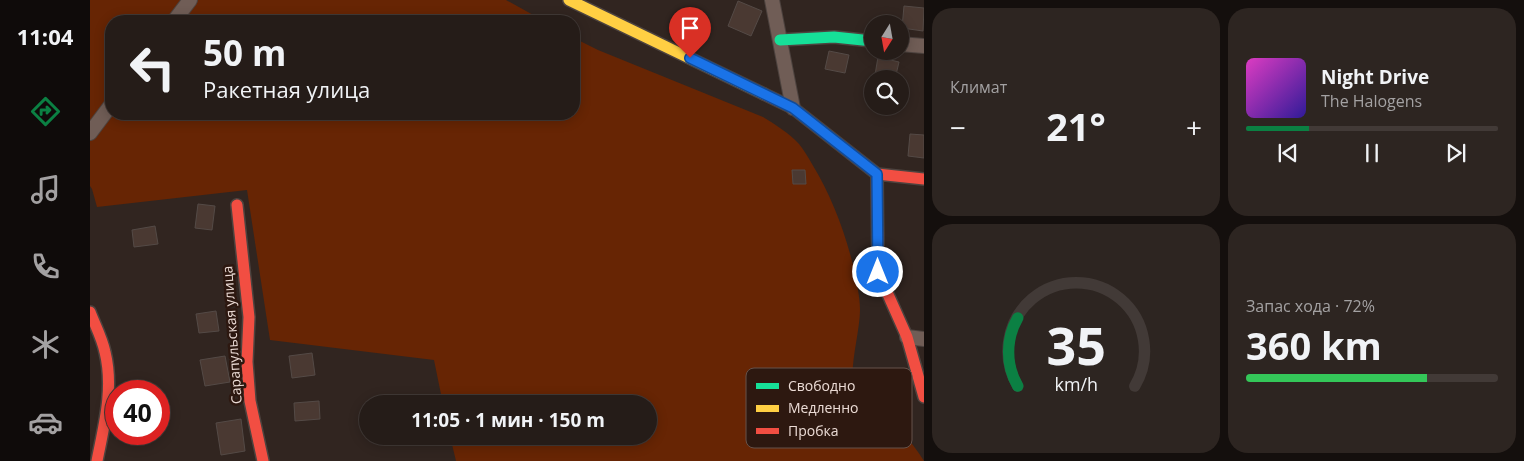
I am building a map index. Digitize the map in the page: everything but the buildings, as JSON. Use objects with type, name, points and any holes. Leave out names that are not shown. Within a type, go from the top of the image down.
[{"type":"street","points":[[179,15],[190,0]]},
{"type":"street","points":[[569,0],[793,108],[877,174],[924,179]]},
{"type":"street","points":[[772,0],[793,108]]},
{"type":"street","points":[[780,40],[834,37],[864,40]]},
{"type":"street","points":[[909,45],[924,46]]},
{"type":"street","points":[[90,134],[105,113]]},
{"type":"street","points":[[877,174],[878,272],[907,337],[924,397]]},
{"type":"street","name":"Сарапульская улица","points":[[237,206],[249,317],[247,362],[250,400],[263,461]]},
{"type":"street","points":[[90,312],[106,354],[110,392],[97,461]]},
{"type":"street","points":[[907,337],[924,339]]},
{"type":"shaded area","points":[[90,0],[506,0],[533,15],[105,15],[105,120],[580,120],[580,41],[763,117],[791,136],[799,144],[819,176],[845,238],[853,265],[860,304],[853,368],[746,368],[746,448],[912,448],[912,444],[924,461],[456,461],[452,445],[657,445],[657,395],[441,395],[434,360],[270,340],[247,190],[97,207],[90,186]]},
{"type":"traffic: fast","points":[[780,40],[834,37],[864,40]]},
{"type":"traffic: slow","points":[[569,0],[764,94]]},
{"type":"traffic: jam","points":[[764,94],[793,108],[877,174],[924,179]]},
{"type":"traffic: jam","points":[[877,174],[878,272],[907,337],[924,397]]},
{"type":"traffic: jam","points":[[237,205],[249,317],[247,362],[250,401],[263,461]]},
{"type":"traffic: jam","points":[[90,312],[104,347],[109,380],[107,407],[97,461]]},
{"type":"route","points":[[690,58],[793,108],[877,174],[878,272]]}]
